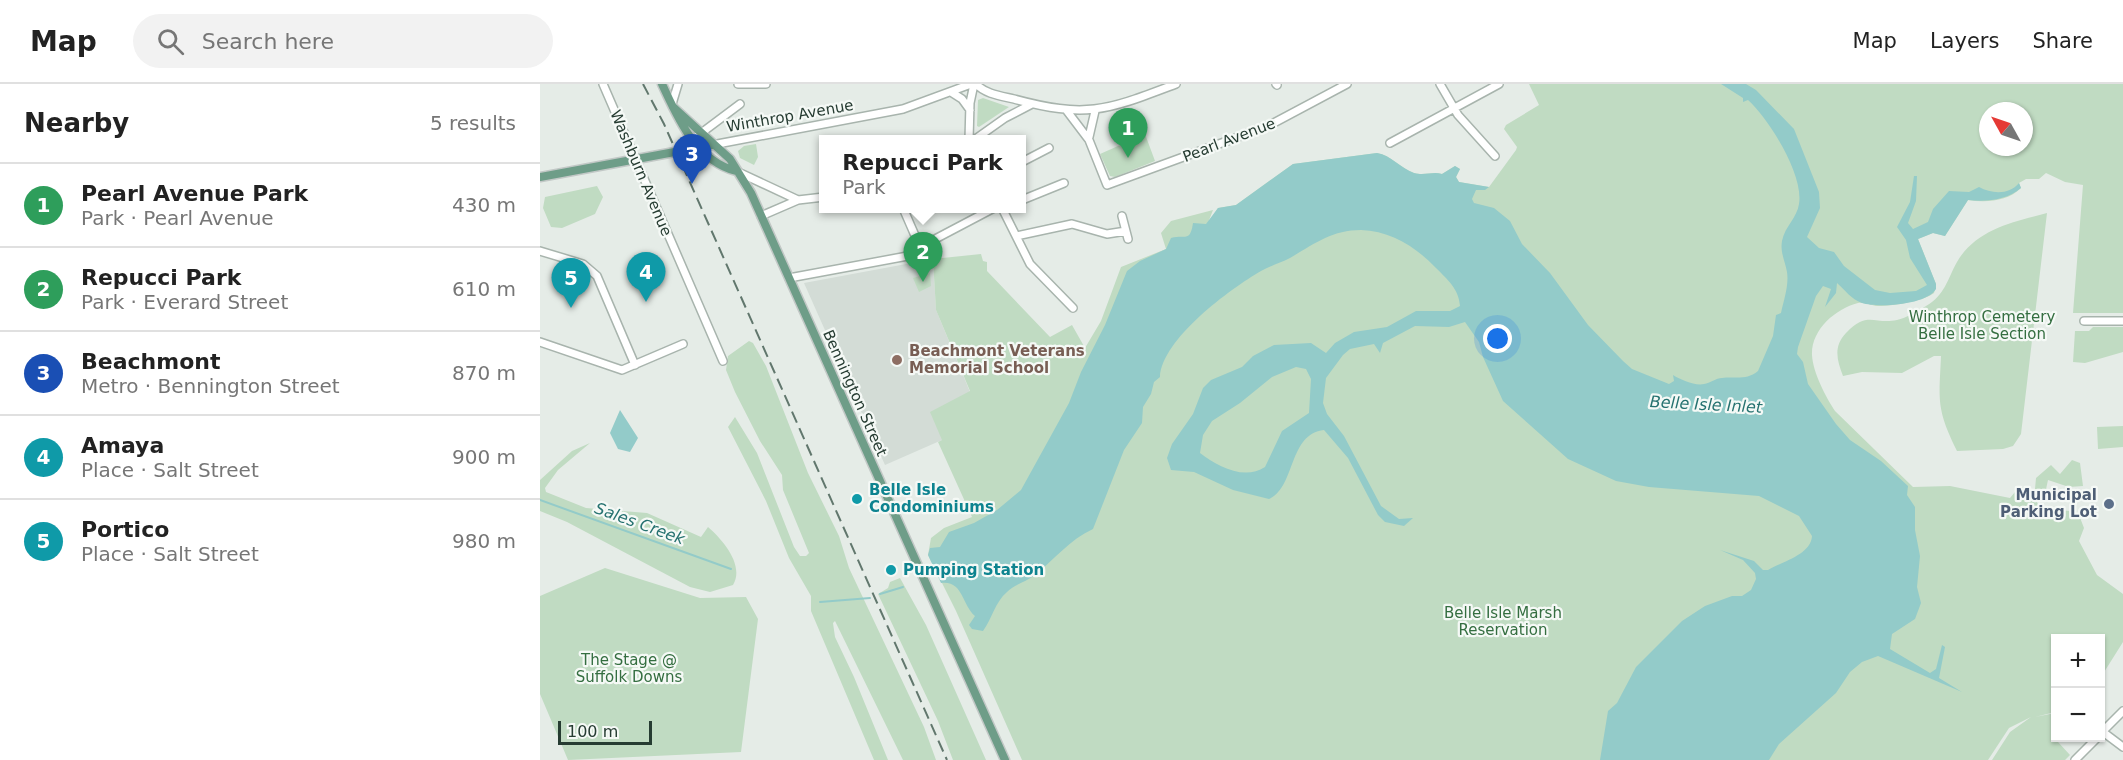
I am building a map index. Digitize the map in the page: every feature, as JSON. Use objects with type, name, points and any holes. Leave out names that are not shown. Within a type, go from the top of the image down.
[{"type":"main road","name":"Bennington Street","points":[[662,84],[681,124],[692,140],[725,166],[736,171]]},
{"type":"main road","name":"Bennington Street","points":[[672,105],[700,134],[730,159],[748,186],[1005,760]]},
{"type":"main road","name":"Winthrop Avenue","points":[[540,177],[712,145]]},
{"type":"street","name":"Washburn Avenue","points":[[603,84],[723,361]]},
{"type":"street","points":[[672,105],[678,84]]},
{"type":"street","points":[[738,84],[766,84]]},
{"type":"street","points":[[969,135],[974,84],[986,92],[1067,111],[1095,111],[1123,104],[1176,84]]},
{"type":"street","name":"Winthrop Avenue","points":[[712,145],[898,110],[974,84]]},
{"type":"street","name":"Pearl Avenue","points":[[1089,140],[1107,185],[1268,126],[1347,84]]},
{"type":"street","points":[[1440,84],[1455,110],[1495,156]]},
{"type":"street","points":[[1390,143],[1455,110],[1499,84]]},
{"type":"street","points":[[950,92],[962,99],[970,110]]},
{"type":"street","points":[[692,140],[740,104]]},
{"type":"street","points":[[981,135],[1005,117],[1032,104]]},
{"type":"street","points":[[1067,111],[1089,140]]},
{"type":"street","points":[[1089,140],[1089,128],[1095,111]]},
{"type":"street","points":[[1026,160],[1049,148]]},
{"type":"street","points":[[736,171],[798,200]]},
{"type":"street","points":[[1026,198],[1064,183]]},
{"type":"street","points":[[761,216],[798,200],[819,198]]},
{"type":"street","points":[[905,213],[920,247]]},
{"type":"street","points":[[789,278],[913,255],[920,247],[985,213]]},
{"type":"street","points":[[1004,213],[1032,267],[1073,308]]},
{"type":"street","points":[[1016,236],[1072,224],[1107,234],[1127,235],[1122,216]]},
{"type":"street","points":[[540,251],[591,268],[597,276],[635,365]]},
{"type":"street","points":[[2085,321],[2123,321]]},
{"type":"street","points":[[540,342],[622,370],[683,344]]},
{"type":"street","points":[[2105,729],[2123,711]]},
{"type":"street","points":[[2105,737],[2123,747]]},
{"type":"street","points":[[2075,760],[2092,742]]},
{"type":"shaded area","name":"Beachmont Veterans Memorial School","points":[[933,259],[936,310],[970,392],[942,440],[885,465],[804,283]]},
{"type":"green space","name":"Belle Isle Marsh Reservation","points":[[1529,84],[2123,84],[2123,313],[2073,313],[2083,185],[2065,182],[2046,173],[2039,179],[2026,179],[2019,183],[2021,188],[2010,196],[1990,201],[1968,200],[1945,236],[1933,233],[1918,239],[1936,284],[1934,293],[1915,301],[1882,306],[1860,303],[1841,310],[1820,329],[1812,355],[1817,377],[1835,411],[1913,487],[1950,486],[2010,498],[2020,486],[2029,490],[2035,489],[2036,478],[2051,465],[2060,474],[2072,460],[2080,463],[2083,486],[2069,487],[2048,480],[2045,494],[2037,502],[2041,509],[2071,511],[2079,515],[2084,528],[2079,541],[2097,575],[2123,594],[2123,642],[2105,671],[2105,634],[2051,634],[2051,713],[2035,717],[2051,714],[2051,742],[2058,742],[2070,755],[2065,760],[1992,760],[2010,732],[2031,717],[2009,728],[1988,760],[1022,760],[956,611],[928,555],[931,538],[944,528],[972,517],[938,442],[942,440],[930,412],[970,391],[936,310],[933,259],[981,254],[983,261],[987,262],[987,271],[1050,337],[1072,325],[1085,348],[1101,321],[1121,267],[1166,249],[1161,233],[1171,221],[1213,210],[1208,223],[1218,208],[1236,205],[1293,164],[1377,153],[1387,156],[1409,171],[1418,174],[1442,174],[1455,166],[1460,169],[1456,177],[1459,182],[1489,187],[1517,147],[1504,129],[1506,125],[1539,105]]},
{"type":"green space","points":[[983,98],[1009,107],[979,127],[977,126],[978,100]]},
{"type":"green space","points":[[1145,134],[1155,161],[1115,177],[1110,176],[1100,154]]},
{"type":"green space","points":[[756,144],[758,157],[754,165],[740,158],[738,151],[744,146]]},
{"type":"green space","points":[[597,186],[603,197],[595,214],[562,228],[551,227],[543,208],[545,197]]},
{"type":"green space","name":"Winthrop Cemetery Belle Isle Section","points":[[2047,213],[2021,434],[2013,446],[2003,449],[1957,451],[1945,424],[1940,404],[1941,356],[1934,356],[1902,373],[1862,372],[1843,376],[1838,359],[1839,343],[1854,326],[1866,320],[1897,320],[1919,310],[1942,292],[1957,262],[1974,242],[1996,228]]},
{"type":"green space","points":[[930,273],[931,286],[919,292],[913,278]]},
{"type":"green space","points":[[2093,327],[2123,327],[2123,352],[2085,363],[2073,362],[2075,331],[2089,331]]},
{"type":"green space","points":[[749,341],[753,343],[766,366],[808,473],[839,536],[849,568],[924,727],[936,760],[903,760],[835,621],[833,623],[835,637],[888,760],[874,760],[811,611],[811,596],[789,558],[766,501],[728,427],[735,417],[757,453],[794,547],[800,556],[806,556],[809,553],[783,490],[782,475],[760,441],[726,370],[728,356]]},
{"type":"green space","points":[[2123,426],[2123,447],[2098,449],[2097,427]]},
{"type":"green space","points":[[590,443],[558,470],[545,488],[546,492],[586,508],[647,513],[701,537],[708,527],[720,538],[734,561],[736,577],[733,585],[710,592],[690,587],[567,522],[540,511],[540,480],[572,451]]},
{"type":"green space","name":"The Stage @ Suffolk Downs","points":[[605,568],[700,598],[746,597],[758,619],[741,752],[568,760],[540,694],[540,596]]},
{"type":"green space","points":[[900,578],[926,625],[986,760],[953,760],[938,721],[878,594],[888,588],[890,582]]},
{"type":"water","name":"Belle Isle Inlet","points":[[1721,84],[1746,84],[1756,90],[1794,129],[1819,192],[1820,208],[1807,237],[1819,248],[1834,252],[1844,266],[1875,290],[1890,293],[1916,291],[1927,285],[1910,258],[1906,240],[1897,227],[1910,202],[1914,176],[1917,176],[1916,201],[1908,223],[1913,229],[1928,222],[1933,209],[1949,191],[1969,192],[1979,187],[2000,192],[2010,190],[2019,183],[2021,188],[1996,199],[1968,200],[1945,236],[1933,233],[1918,239],[1936,284],[1936,289],[1923,299],[1890,305],[1862,303],[1837,283],[1836,293],[1825,307],[1831,289],[1823,286],[1816,296],[1797,354],[1803,362],[1808,384],[1836,424],[1850,440],[1881,461],[1908,486],[1907,495],[1915,507],[1915,530],[1920,556],[1917,587],[1921,603],[1915,619],[1892,634],[1890,649],[1930,673],[1936,669],[1942,645],[1945,647],[1939,678],[1962,692],[1878,656],[1862,662],[1850,672],[1836,693],[1779,744],[1769,760],[1600,760],[1608,711],[1617,703],[1636,667],[1682,621],[1705,606],[1732,596],[1742,596],[1751,590],[1756,579],[1755,573],[1743,560],[1720,550],[1754,561],[1763,570],[1768,570],[1801,553],[1807,548],[1812,536],[1799,516],[1759,496],[1649,487],[1616,481],[1568,459],[1503,401],[1483,357],[1479,342],[1465,322],[1449,327],[1415,326],[1383,343],[1380,353],[1374,344],[1350,349],[1326,378],[1323,403],[1327,414],[1344,436],[1381,506],[1399,519],[1413,518],[1404,526],[1385,522],[1378,515],[1348,458],[1324,430],[1312,434],[1304,441],[1284,484],[1278,493],[1269,499],[1233,490],[1194,472],[1171,470],[1167,458],[1172,444],[1193,414],[1203,388],[1211,380],[1242,367],[1253,356],[1274,345],[1311,343],[1326,353],[1335,343],[1354,332],[1387,327],[1416,311],[1450,311],[1460,306],[1452,285],[1420,253],[1393,237],[1372,231],[1341,232],[1315,243],[1290,258],[1261,271],[1232,290],[1200,316],[1172,347],[1164,362],[1160,377],[1154,382],[1151,394],[1143,407],[1142,423],[1124,450],[1093,529],[1069,544],[1035,575],[1007,592],[999,601],[983,631],[972,629],[969,625],[975,616],[958,589],[954,585],[941,583],[928,555],[930,548],[940,547],[949,532],[974,523],[997,510],[1021,490],[1069,403],[1127,271],[1140,261],[1166,249],[1171,238],[1188,235],[1193,223],[1206,224],[1218,208],[1236,205],[1293,164],[1377,153],[1387,156],[1409,171],[1418,174],[1442,174],[1455,166],[1460,169],[1456,177],[1459,182],[1489,187],[1485,190],[1476,190],[1472,199],[1474,203],[1494,208],[1510,221],[1522,244],[1550,273],[1588,325],[1632,369],[1669,384],[1674,381],[1673,375],[1688,382],[1700,384],[1720,378],[1745,377],[1754,374],[1758,371],[1773,336],[1776,315],[1781,313],[1787,277],[1782,241],[1798,209],[1799,192],[1791,163],[1775,134],[1748,100],[1743,102],[1743,98]],"holes":[[[1296,367],[1306,369],[1311,379],[1309,413],[1282,431],[1265,467],[1248,473],[1240,472],[1222,467],[1200,453],[1203,435],[1212,421],[1240,403],[1272,377]]]},
{"type":"water","points":[[620,410],[638,438],[630,452],[618,449],[610,433]]},
{"type":"waterway","name":"Sales Creek","points":[[540,500],[731,569]]},
{"type":"waterway","name":"Sales Creek","points":[[930,571],[933,567]]},
{"type":"waterway","name":"Sales Creek","points":[[880,594],[903,587]]},
{"type":"waterway","name":"Sales Creek","points":[[820,602],[870,598]]},
{"type":"railway","points":[[643,84],[664,124],[947,760]]},
{"type":"place","name":"Pearl Avenue Park","points":[[1128,158]]},
{"type":"place","name":"Beachmont","points":[[692,184]]},
{"type":"place","name":"Repucci Park","points":[[923,282]]},
{"type":"place","name":"Amaya","points":[[646,302]]},
{"type":"place","name":"Portico","points":[[571,308]]},
{"type":"place","name":"Beachmont Veterans Memorial School","points":[[897,360]]},
{"type":"place","name":"Belle Isle Condominiums","points":[[857,499]]},
{"type":"place","name":"Municipal Parking Lot","points":[[2109,504]]},
{"type":"place","name":"Pumping Station","points":[[891,570]]}]
